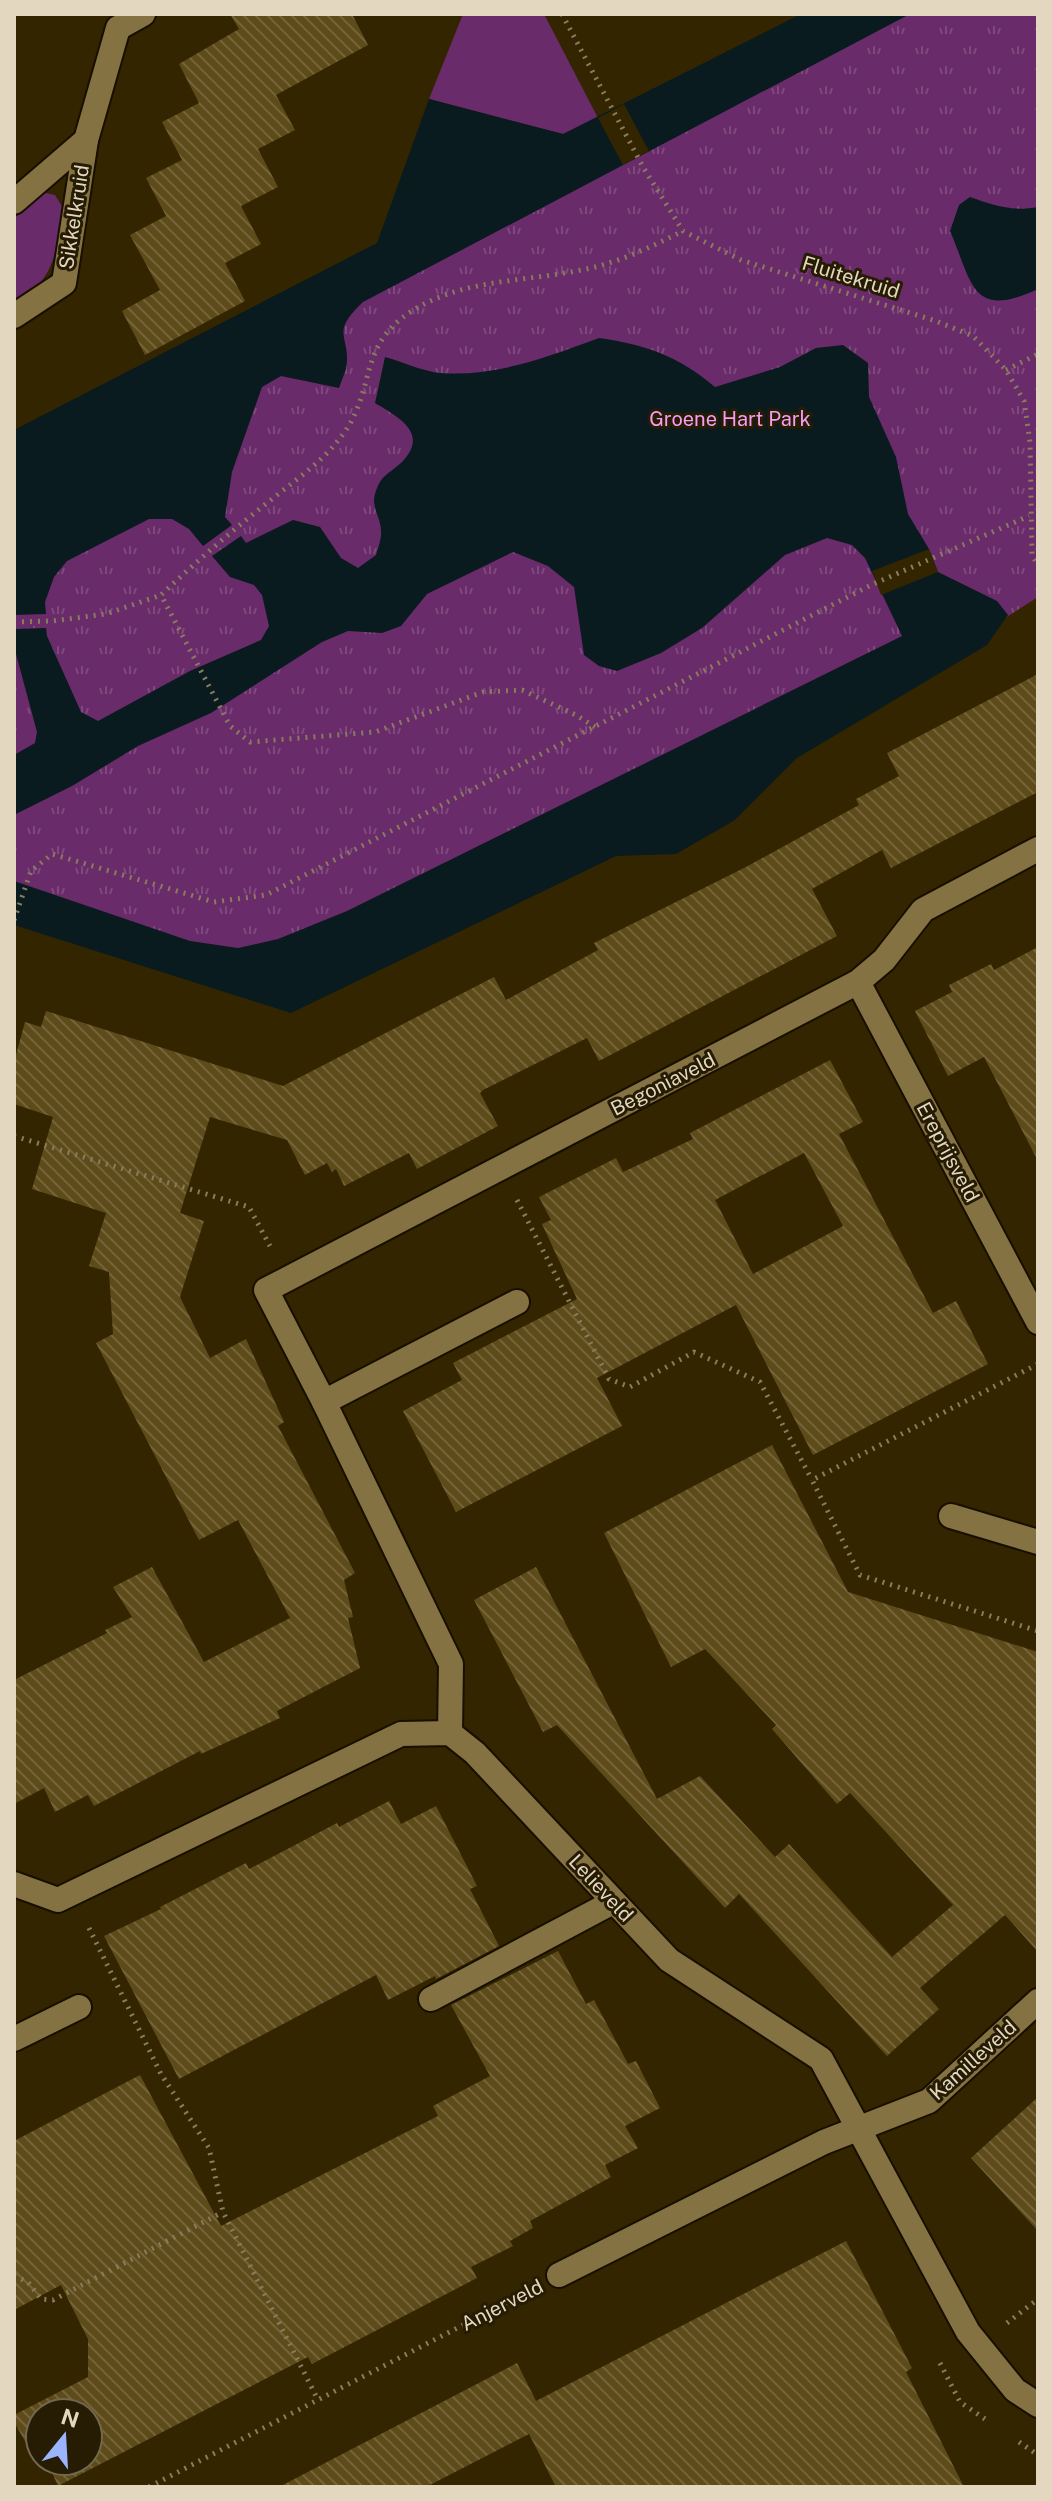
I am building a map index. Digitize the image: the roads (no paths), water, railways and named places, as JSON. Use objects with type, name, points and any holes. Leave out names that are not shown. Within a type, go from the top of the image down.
[{"type":"street","name":"Sikkelkruid","points":[[14,316],[64,283],[86,140],[112,21],[143,14]]},
{"type":"street","name":"Sikkelkruid","points":[[14,202],[86,140]]},
{"type":"street","name":"Begoniaveld","points":[[324,1402],[266,1290],[858,982],[884,960],[923,910],[1038,849]]},
{"type":"street","name":"Ereprijsveld","points":[[858,982],[1038,1322]]},
{"type":"street","points":[[14,1884],[58,1900],[401,1734],[450,1733],[451,1664],[324,1402],[517,1302]]},
{"type":"street","points":[[951,1516],[1038,1542]]},
{"type":"street","name":"Lelieveld","points":[[450,1733],[475,1753],[669,1960],[821,2059],[968,2332],[1015,2390],[1038,2405]]},
{"type":"street","points":[[431,1999],[613,1902]]},
{"type":"street","name":"Kamilleveld","points":[[859,2130],[929,2101],[1038,2001]]},
{"type":"street","points":[[14,2039],[79,2007]]},
{"type":"street","name":"Anjerveld","points":[[559,2275],[824,2142],[859,2130]]},
{"type":"park label","name":"Groene Hart Park","points":[[730,419]]}]
